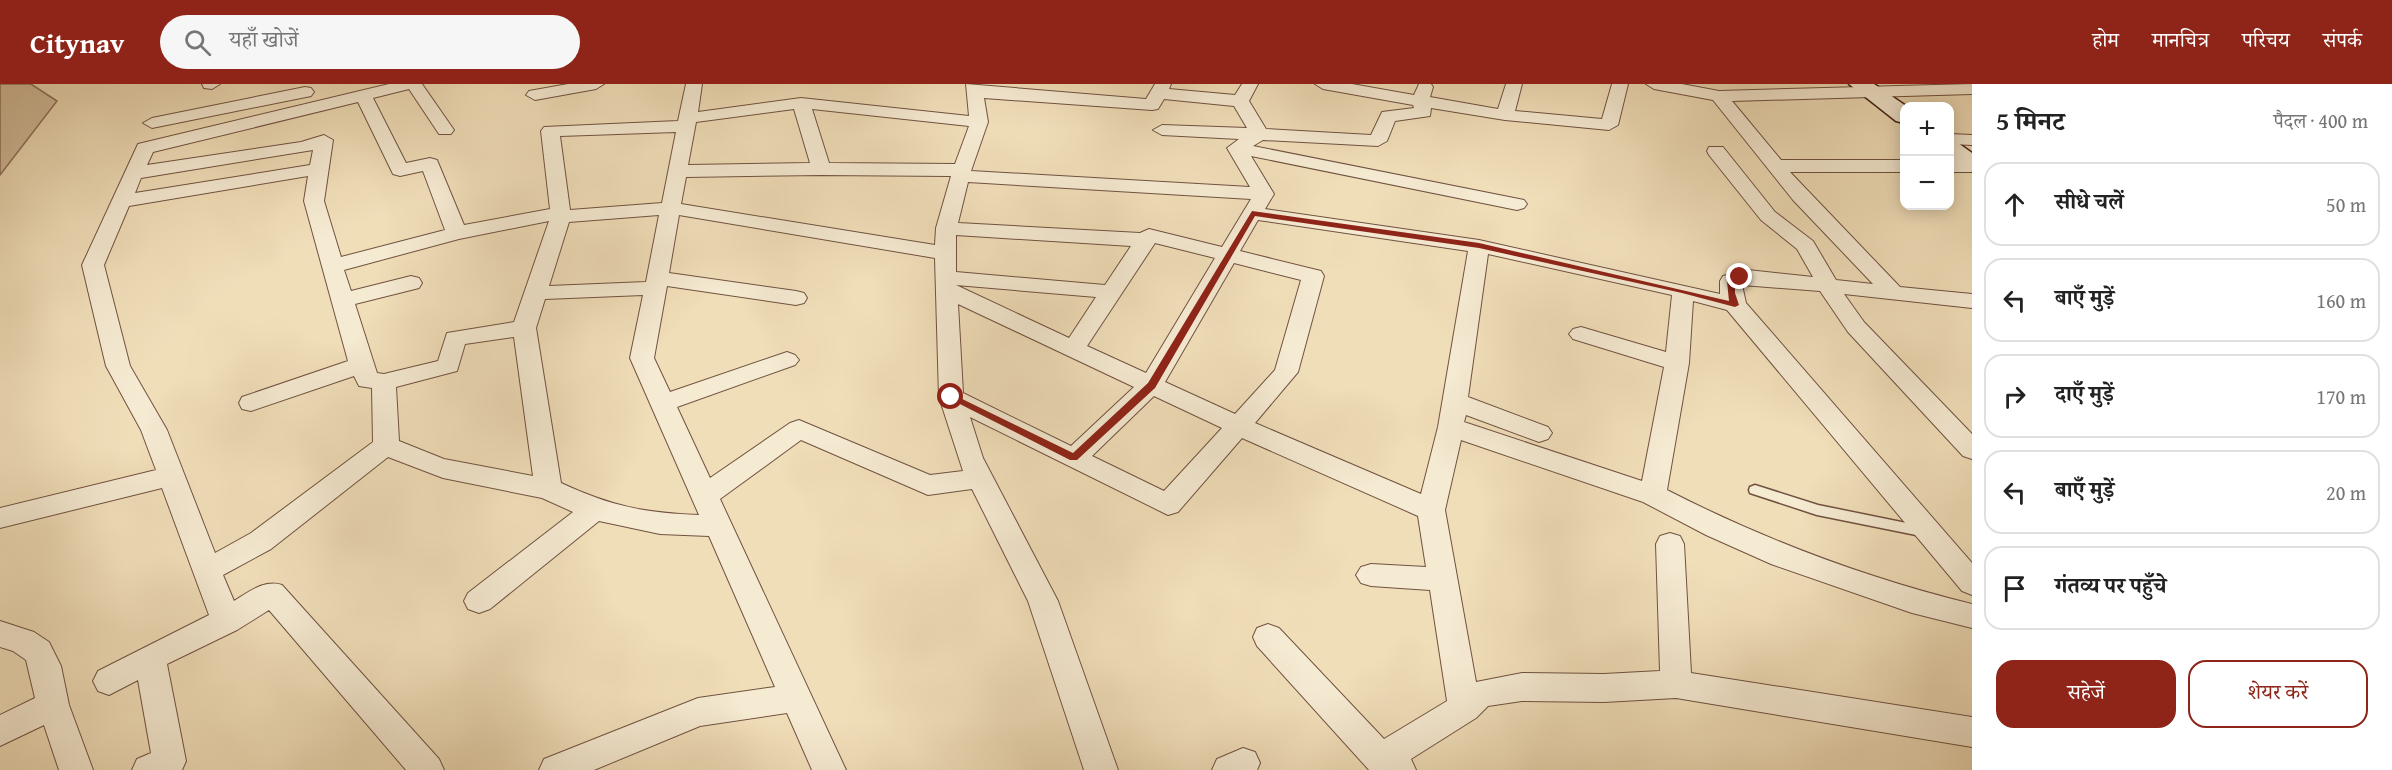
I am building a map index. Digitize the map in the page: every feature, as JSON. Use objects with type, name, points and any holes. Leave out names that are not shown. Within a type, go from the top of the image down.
[{"type":"street","points":[[152,123],[319,93],[354,92],[412,84],[445,130]]},
{"type":"street","points":[[548,489],[524,328],[561,215],[550,131],[532,90],[596,84]]},
{"type":"street","points":[[694,84],[642,358],[829,770]]},
{"type":"street","points":[[1240,101],[1250,84]]},
{"type":"street","points":[[1505,115],[1514,84]]},
{"type":"street","points":[[1333,85],[1423,92],[1505,115],[1609,125],[1620,84]]},
{"type":"street","points":[[1661,85],[1719,96],[1865,88],[1972,89]]},
{"type":"street","points":[[1101,770],[1043,601],[970,458],[951,397],[945,274],[946,228],[961,173],[980,122],[974,88],[1152,105],[1161,89],[1240,101]]},
{"type":"street","points":[[1865,88],[1900,112]]},
{"type":"street","points":[[354,92],[400,170],[430,164],[457,233]]},
{"type":"street","points":[[1162,130],[1378,141],[1388,116],[1424,112],[1423,92]]},
{"type":"street","points":[[226,621],[154,430],[117,366],[93,265],[145,148],[319,93]]},
{"type":"street","points":[[1719,96],[1800,196],[1896,294]]},
{"type":"street","points":[[1240,101],[1260,134]]},
{"type":"street","points":[[550,131],[688,122],[801,104],[980,122]]},
{"type":"street","points":[[801,104],[821,169]]},
{"type":"street","points":[[1236,148],[1260,134]]},
{"type":"street","points":[[1954,139],[1972,140]]},
{"type":"street","points":[[134,173],[305,147],[324,140],[314,201],[361,365],[368,380],[384,382],[449,366],[455,339],[524,328]]},
{"type":"street","points":[[1236,148],[1264,194]]},
{"type":"street","points":[[1236,148],[1517,204]]},
{"type":"street","points":[[1716,151],[1768,216],[1806,245],[1839,305],[1870,344],[1972,450]]},
{"type":"street","points":[[1954,151],[1972,165]]},
{"type":"street","points":[[1954,166],[1972,165]]},
{"type":"street","points":[[1776,166],[1900,166]]},
{"type":"street","points":[[678,171],[821,169],[961,173],[1264,194]]},
{"type":"street","points":[[122,201],[307,170],[318,172]]},
{"type":"street","points":[[1074,458],[1151,385],[1264,194]]},
{"type":"street","points":[[333,266],[457,233],[561,215],[671,208],[945,274],[1111,292]]},
{"type":"street","points":[[1252,213],[1479,246],[1683,291],[1735,305]]},
{"type":"street","points":[[946,228],[1024,235],[1146,240]]},
{"type":"street","points":[[951,397],[1168,505],[1286,372],[1312,276],[1149,235],[1073,349]]},
{"type":"street","points":[[1464,708],[1431,510],[1453,414],[1479,246]]},
{"type":"street","points":[[945,274],[1073,349],[1239,426],[1431,510]]},
{"type":"street","points":[[1972,302],[1827,284],[1740,277],[1731,281],[1731,293],[1735,305],[1972,583]]},
{"type":"street","points":[[343,300],[411,283]]},
{"type":"street","points":[[536,293],[657,283],[796,298]]},
{"type":"street","points":[[1653,495],[1677,363],[1683,291]]},
{"type":"street","points":[[1949,299],[1972,323]]},
{"type":"street","points":[[1581,334],[1677,363]]},
{"type":"street","points":[[662,404],[787,360]]},
{"type":"street","points":[[251,403],[361,365]]},
{"type":"street","points":[[384,382],[386,445]]},
{"type":"street","points":[[1453,414],[1539,433]]},
{"type":"street","points":[[1453,414],[1653,495],[1716,528],[1780,556],[1912,601],[1972,616]]},
{"type":"street","points":[[704,496],[799,429],[928,485],[980,478]]},
{"type":"street","points":[[207,570],[261,541],[386,445]]},
{"type":"street","points":[[386,445],[404,456],[426,463],[548,489],[594,510],[660,524],[718,526]]},
{"type":"street","points":[[0,518],[171,476]]},
{"type":"street","points":[[479,601],[594,510]]},
{"type":"street","points":[[1670,544],[1676,684]]},
{"type":"street","points":[[1371,574],[1442,579]]},
{"type":"street","points":[[109,681],[226,621],[272,593],[427,770]]},
{"type":"street","points":[[0,634],[23,641],[38,651],[45,666],[53,705],[76,770]]},
{"type":"street","points":[[1268,637],[1354,732],[1390,764],[1480,694],[1522,687],[1604,688],[1676,684],[1972,732]]},
{"type":"street","points":[[150,658],[165,767]]},
{"type":"street","points":[[556,770],[698,712],[796,698]]},
{"type":"street","points":[[0,731],[53,705]]},
{"type":"lane","points":[[1755,490],[1817,510],[1929,532]]},
{"type":"shaded area","points":[[0,84],[31,84],[57,101],[0,175]]},
{"type":"route","points":[[951,397],[1074,458],[1151,385],[1252,213],[1479,246],[1683,291],[1735,305],[1732,300],[1731,281],[1740,277]]}]
